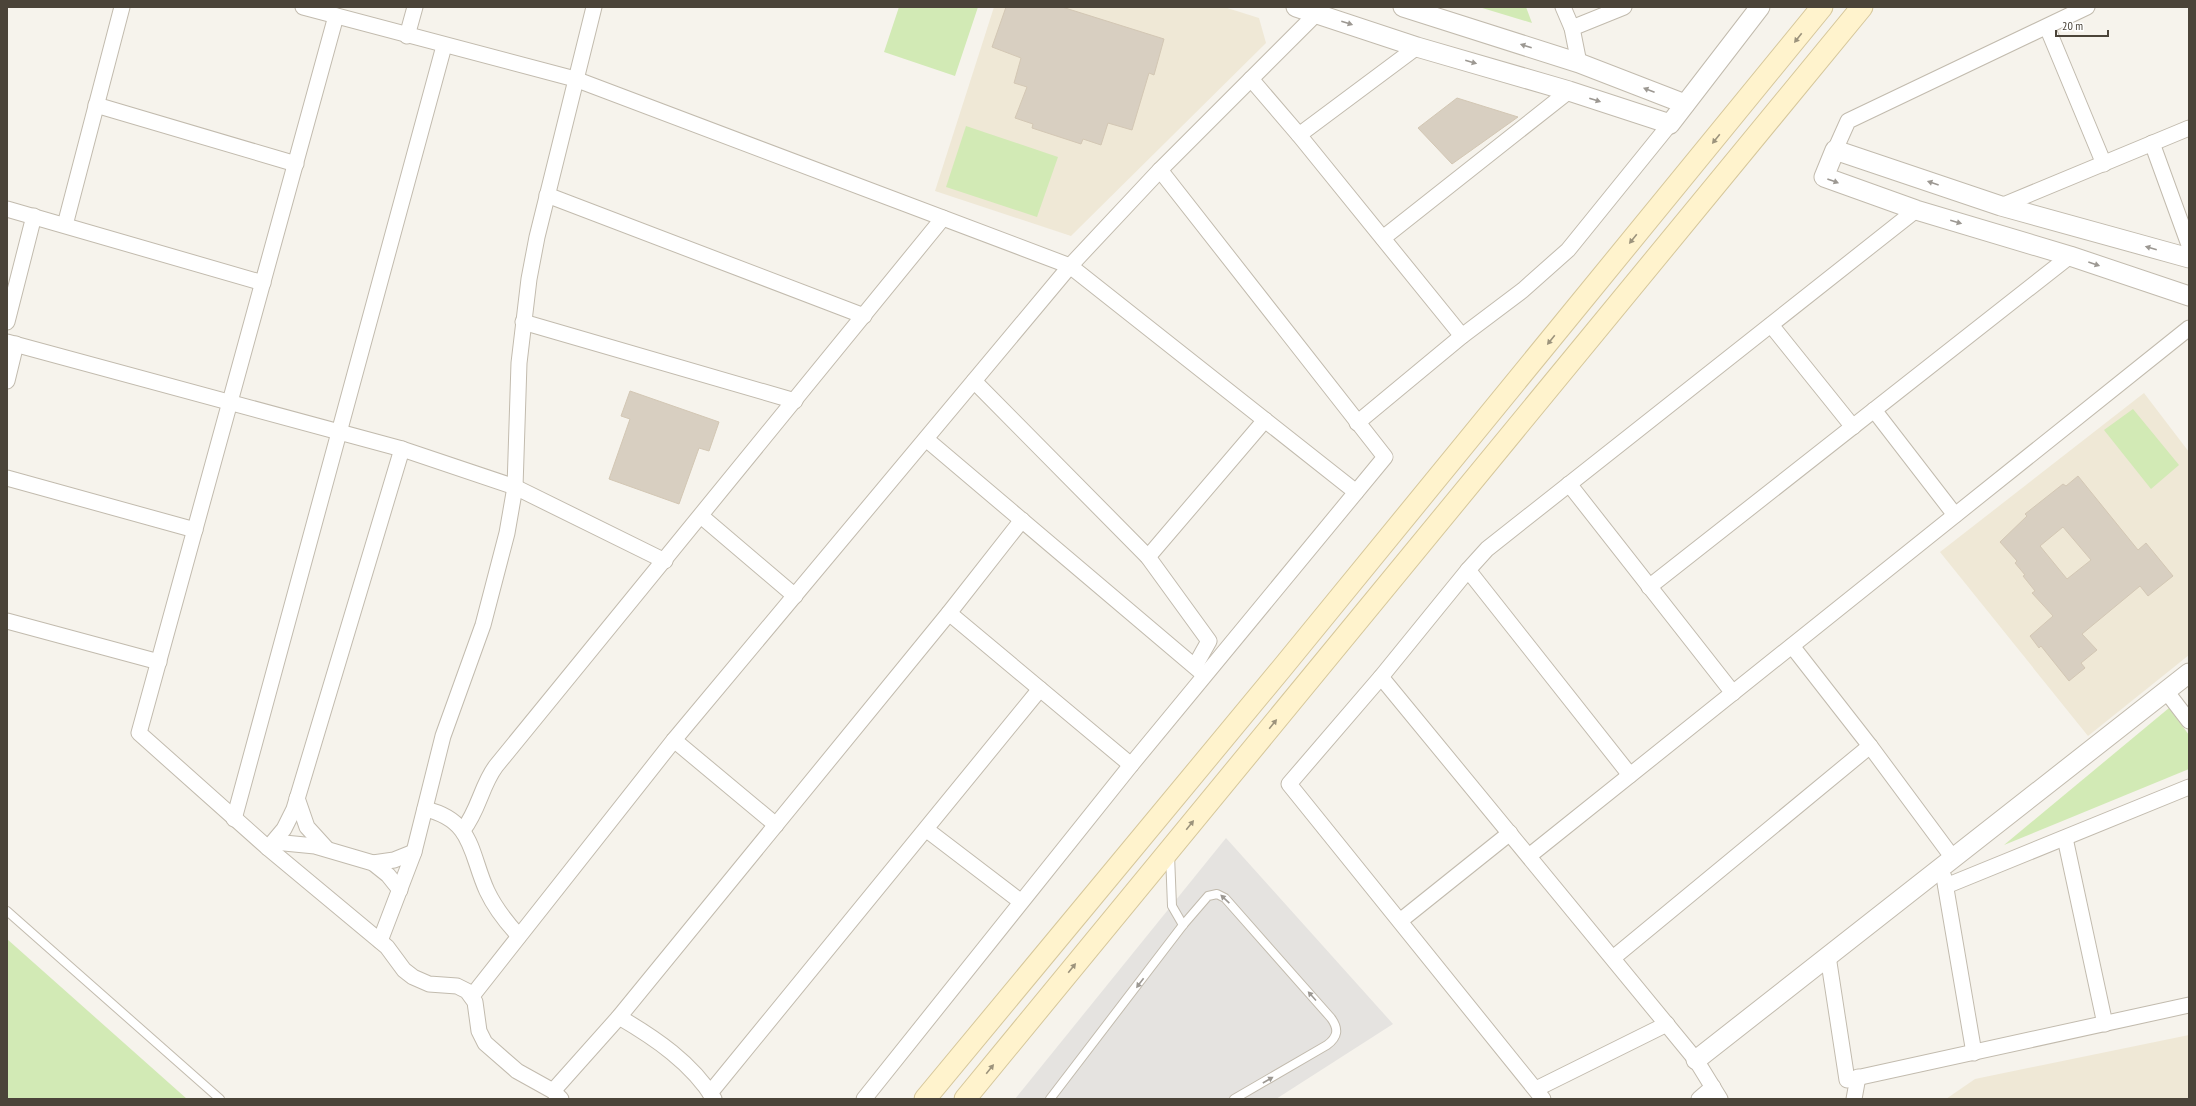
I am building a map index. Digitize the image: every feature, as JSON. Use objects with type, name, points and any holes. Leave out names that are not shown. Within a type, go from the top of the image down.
[{"type":"main road","points":[[925,1099],[1327,612],[1822,7]]},
{"type":"main road","points":[[965,1099],[1862,7]]},
{"type":"street","points":[[65,225],[122,7]]},
{"type":"street","points":[[303,7],[444,46],[574,79],[1070,266],[1356,492]]},
{"type":"street","points":[[407,36],[415,7]]},
{"type":"street","points":[[380,941],[414,852],[426,809],[443,736],[483,625],[507,534],[515,487],[516,405],[523,322],[537,237],[574,79],[594,7]]},
{"type":"street","points":[[1296,7],[1418,47],[1569,91],[1670,124]]},
{"type":"street","points":[[1403,7],[1579,63],[1685,104]]},
{"type":"street","points":[[1383,238],[1569,91],[1579,63],[1572,28],[1563,7]]},
{"type":"street","points":[[1572,28],[1624,7]]},
{"type":"street","points":[[1357,423],[1462,336],[1522,290],[1568,250],[1670,124],[1760,7]]},
{"type":"street","points":[[2087,7],[1848,121],[1824,178],[1916,210],[2070,256],[2189,296]]},
{"type":"street","points":[[472,996],[674,740],[1070,266],[1160,170],[1317,13]]},
{"type":"street","points":[[336,16],[139,733],[234,819],[271,845],[380,941],[412,977],[429,984],[456,986],[467,991],[472,996],[477,1008],[479,1031],[485,1043],[517,1071],[557,1095],[949,613],[1022,520]]},
{"type":"street","points":[[2047,27],[2104,164]]},
{"type":"street","points":[[234,819],[444,46]]},
{"type":"street","points":[[1300,135],[1418,47]]},
{"type":"street","points":[[1251,79],[1300,135],[1462,336]]},
{"type":"street","points":[[96,105],[296,164]]},
{"type":"street","points":[[2001,206],[2189,128]]},
{"type":"street","points":[[2152,143],[2189,245]]},
{"type":"street","points":[[1835,150],[2001,206],[2189,258]]},
{"type":"street","points":[[864,1099],[1020,901],[1131,765],[1200,671],[1385,457],[1160,170]]},
{"type":"street","points":[[548,195],[864,316]]},
{"type":"street","points":[[7,208],[263,283]]},
{"type":"street","points":[[1667,1024],[1539,1094],[1289,784],[1382,677],[1468,570],[1487,549],[1916,210]]},
{"type":"street","points":[[7,322],[34,216]]},
{"type":"street","points":[[463,830],[475,812],[481,792],[490,774],[943,218]]},
{"type":"street","points":[[1649,587],[2070,256]]},
{"type":"street","points":[[523,322],[795,401]]},
{"type":"street","points":[[1771,325],[1853,427]]},
{"type":"street","points":[[1529,856],[2189,328]]},
{"type":"street","points":[[7,381],[12,343],[402,449],[515,487],[665,561]]},
{"type":"street","points":[[974,381],[1148,556],[1209,641],[1200,671]]},
{"type":"street","points":[[1874,410],[1955,515]]},
{"type":"street","points":[[1148,556],[1265,420]]},
{"type":"street","points":[[926,439],[1200,671]]},
{"type":"street","points":[[271,845],[290,819],[297,798],[402,449]]},
{"type":"street","points":[[7,478],[195,530]]},
{"type":"street","points":[[1569,484],[1733,693]]},
{"type":"street","points":[[701,516],[795,596]]},
{"type":"street","points":[[1468,570],[1630,775]]},
{"type":"street","points":[[949,613],[1131,765]]},
{"type":"street","points":[[7,621],[159,662]]},
{"type":"street","points":[[1792,646],[1870,746],[1948,862],[1946,886],[1974,1054]]},
{"type":"street","points":[[1696,1060],[2189,673]]},
{"type":"street","points":[[1382,677],[1696,1060],[1717,1093],[1699,1099]]},
{"type":"street","points":[[619,1017],[660,1042],[695,1074],[712,1096],[1040,689]]},
{"type":"street","points":[[2166,691],[2189,720]]},
{"type":"street","points":[[674,740],[776,826]]},
{"type":"street","points":[[1612,958],[1870,746]]},
{"type":"street","points":[[1946,886],[2189,787]]},
{"type":"street","points":[[297,798],[308,827],[316,839],[328,849]]},
{"type":"street","points":[[426,809],[446,816],[463,830],[473,849],[488,893],[496,908],[519,936]]},
{"type":"street","points":[[927,830],[1020,901]]},
{"type":"street","points":[[1400,921],[1510,833]]},
{"type":"street","points":[[2065,838],[2105,1024]]},
{"type":"street","points":[[271,845],[301,843],[328,849],[373,863],[388,875],[400,890]]},
{"type":"street","points":[[373,863],[394,860],[414,852]]},
{"type":"street","points":[[1828,956],[1847,1080],[1974,1054],[2189,1005]]},
{"type":"street","points":[[1854,1099],[1858,1077]]},
{"type":"lane","points":[[1170,849],[1172,906],[1183,926]]},
{"type":"lane","points":[[1050,1099],[1183,926],[1208,896],[1217,894],[1222,895],[1336,1025],[1337,1032],[1334,1040],[1234,1099]]},
{"type":"lane","points":[[7,911],[220,1099]]},
{"type":"shaded area","points":[[994,7],[1224,7],[1259,18],[1266,43],[1071,236],[935,191]]},
{"type":"shaded area","points":[[2144,393],[2189,452],[2189,655],[2088,736],[1940,552]]},
{"type":"shaded area","points":[[1226,838],[1393,1024],[1276,1099],[1015,1099]]},
{"type":"shaded area","points":[[2189,1035],[2189,1099],[1946,1099],[1975,1079]]},
{"type":"green space","points":[[899,7],[978,7],[955,76],[884,52]]},
{"type":"green space","points":[[1479,7],[1526,7],[1532,23]]},
{"type":"green space","points":[[966,126],[1058,157],[1037,217],[946,187]]},
{"type":"green space","points":[[2133,409],[2179,465],[2151,489],[2104,430]]},
{"type":"green space","points":[[2169,708],[2189,735],[2189,769],[2004,845]]},
{"type":"green space","points":[[7,939],[187,1099],[7,1099]]},
{"type":"building","points":[[1006,7],[1062,7],[1164,39],[1154,75],[1149,73],[1132,130],[1108,123],[1101,145],[1083,139],[1081,144],[1032,128],[1033,124],[1015,118],[1027,87],[1014,83],[1021,58],[992,47]]},
{"type":"building","points":[[1457,98],[1518,117],[1452,164],[1418,128]]},
{"type":"building","points":[[630,391],[719,422],[709,451],[699,448],[679,504],[609,479],[630,419],[621,416]]},
{"type":"building","points":[[2078,476],[2138,550],[2146,543],[2173,576],[2148,596],[2140,586],[2082,634],[2097,650],[2081,663],[2085,668],[2069,681],[2041,646],[2039,648],[2030,636],[2053,616],[2032,593],[2035,591],[2015,563],[2017,561],[2000,542],[2027,516],[2025,514],[2063,484],[2066,486]],"holes":[[[2063,527],[2091,560],[2067,579],[2040,546]]]}]
